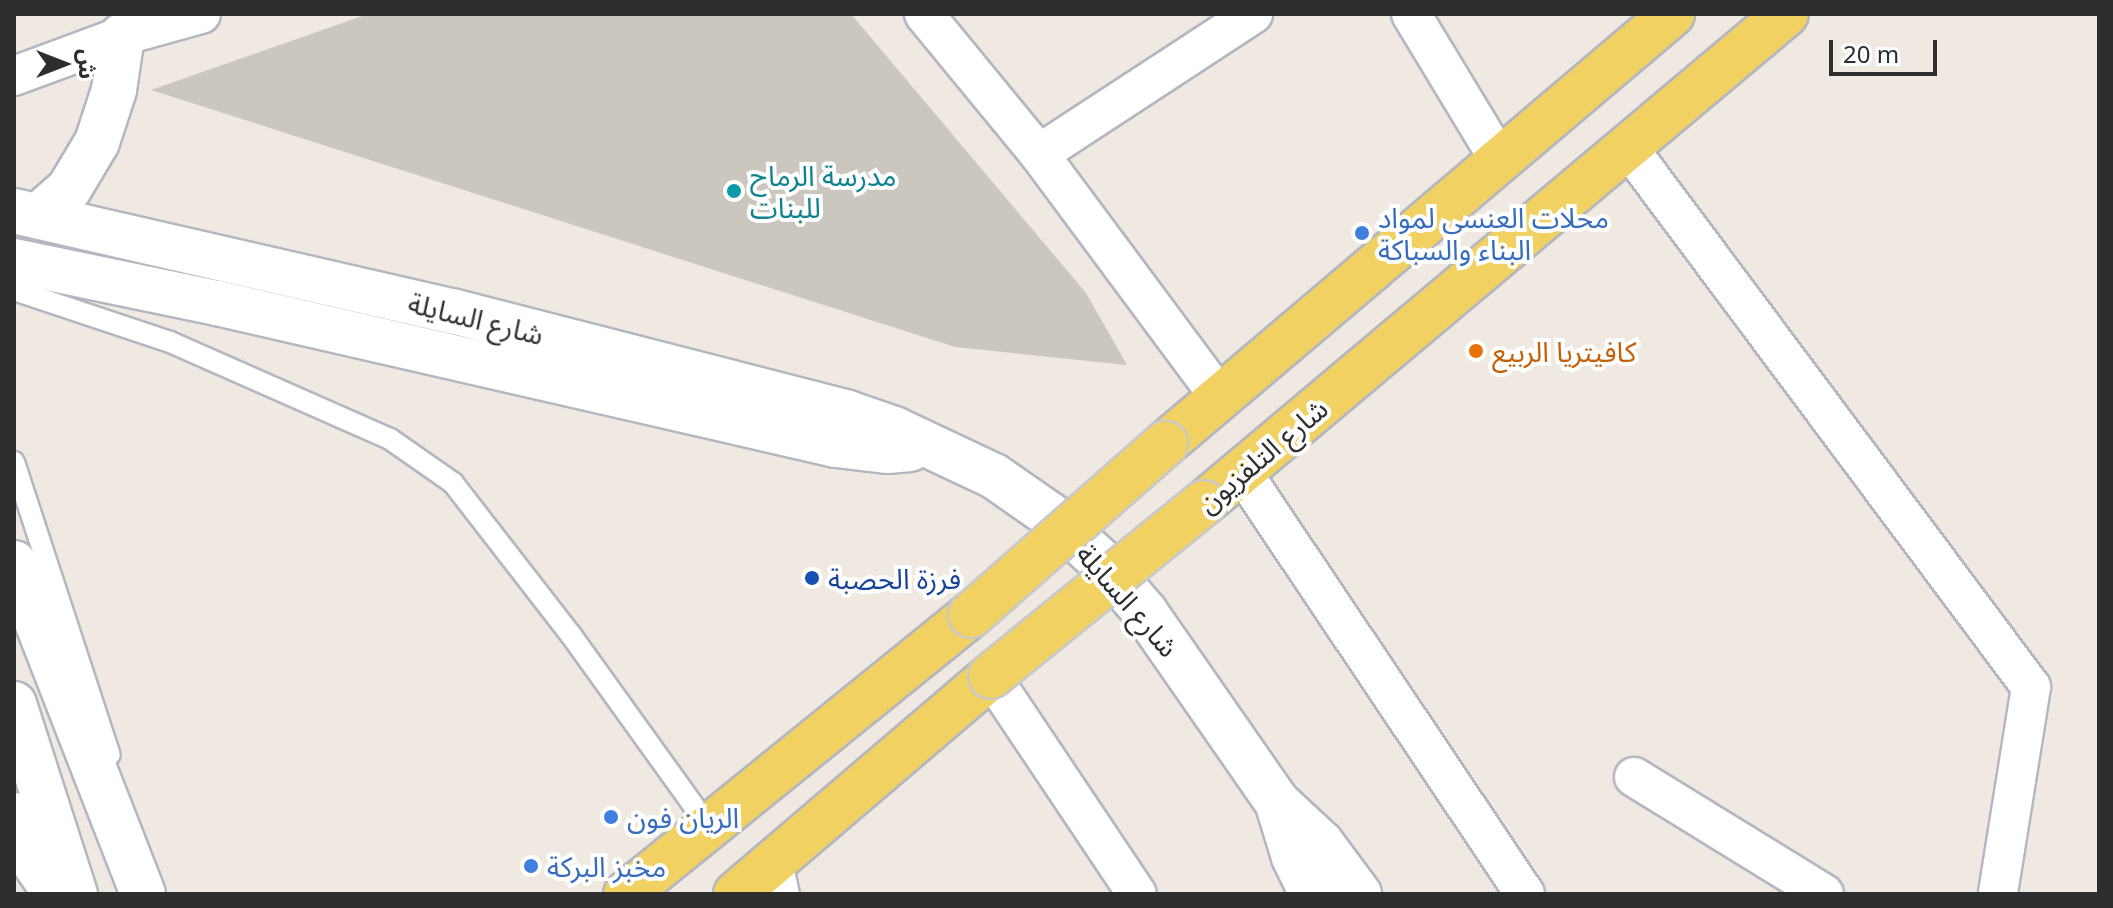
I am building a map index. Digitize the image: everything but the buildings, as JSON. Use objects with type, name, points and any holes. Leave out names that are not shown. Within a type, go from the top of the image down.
[{"type":"main road","points":[[626,894],[971,615],[1219,396],[1672,14]]},
{"type":"main road","name":"شارع التلفزيون","points":[[736,894],[777,878],[991,676],[1242,472],[1786,14]]},
{"type":"main road","points":[[26,213],[69,189],[97,142],[114,90],[122,36]]},
{"type":"main road","name":"شارع السايلة","points":[[26,213],[452,311],[848,413],[994,476],[1050,515],[1103,563],[1145,612],[1277,802],[1321,843],[1359,894]]},
{"type":"main road","name":"شارع السايلة","points":[[14,261],[217,303],[836,445],[887,451],[932,447]]},
{"type":"main road","points":[[14,563],[143,894]]},
{"type":"main road","points":[[14,704],[75,894]]},
{"type":"main road","name":"شارع السايلة","points":[[1277,802],[1294,857],[1312,894]]},
{"type":"main road","points":[[14,815],[31,858],[56,894]]},
{"type":"street","points":[[14,76],[122,36],[201,14]]},
{"type":"street","points":[[924,14],[1039,154],[1219,396]]},
{"type":"street","points":[[1039,154],[1253,14]]},
{"type":"street","points":[[1411,14],[1500,161]]},
{"type":"street","points":[[1627,146],[2031,687],[1998,894]]},
{"type":"street","points":[[1242,472],[1525,894]]},
{"type":"street","points":[[991,676],[1137,894]]},
{"type":"street","points":[[1634,777],[1824,894]]},
{"type":"lane","points":[[14,290],[170,342],[390,439],[453,483],[571,635],[708,826]]},
{"type":"lane","points":[[14,462],[122,796],[123,845]]},
{"type":"place","name":"مدرسة الرماح للبنات","points":[[734,191]]},
{"type":"place","name":"محلات العنسي لمواد البناء والسباكة","points":[[1362,233]]},
{"type":"place","name":"كافيتريا الربيع","points":[[1476,351]]},
{"type":"place","name":"فرزة الحصبة","points":[[812,578]]},
{"type":"place","name":"الريان فون","points":[[611,817]]},
{"type":"place","name":"مخبز البركة","points":[[531,866]]}]
